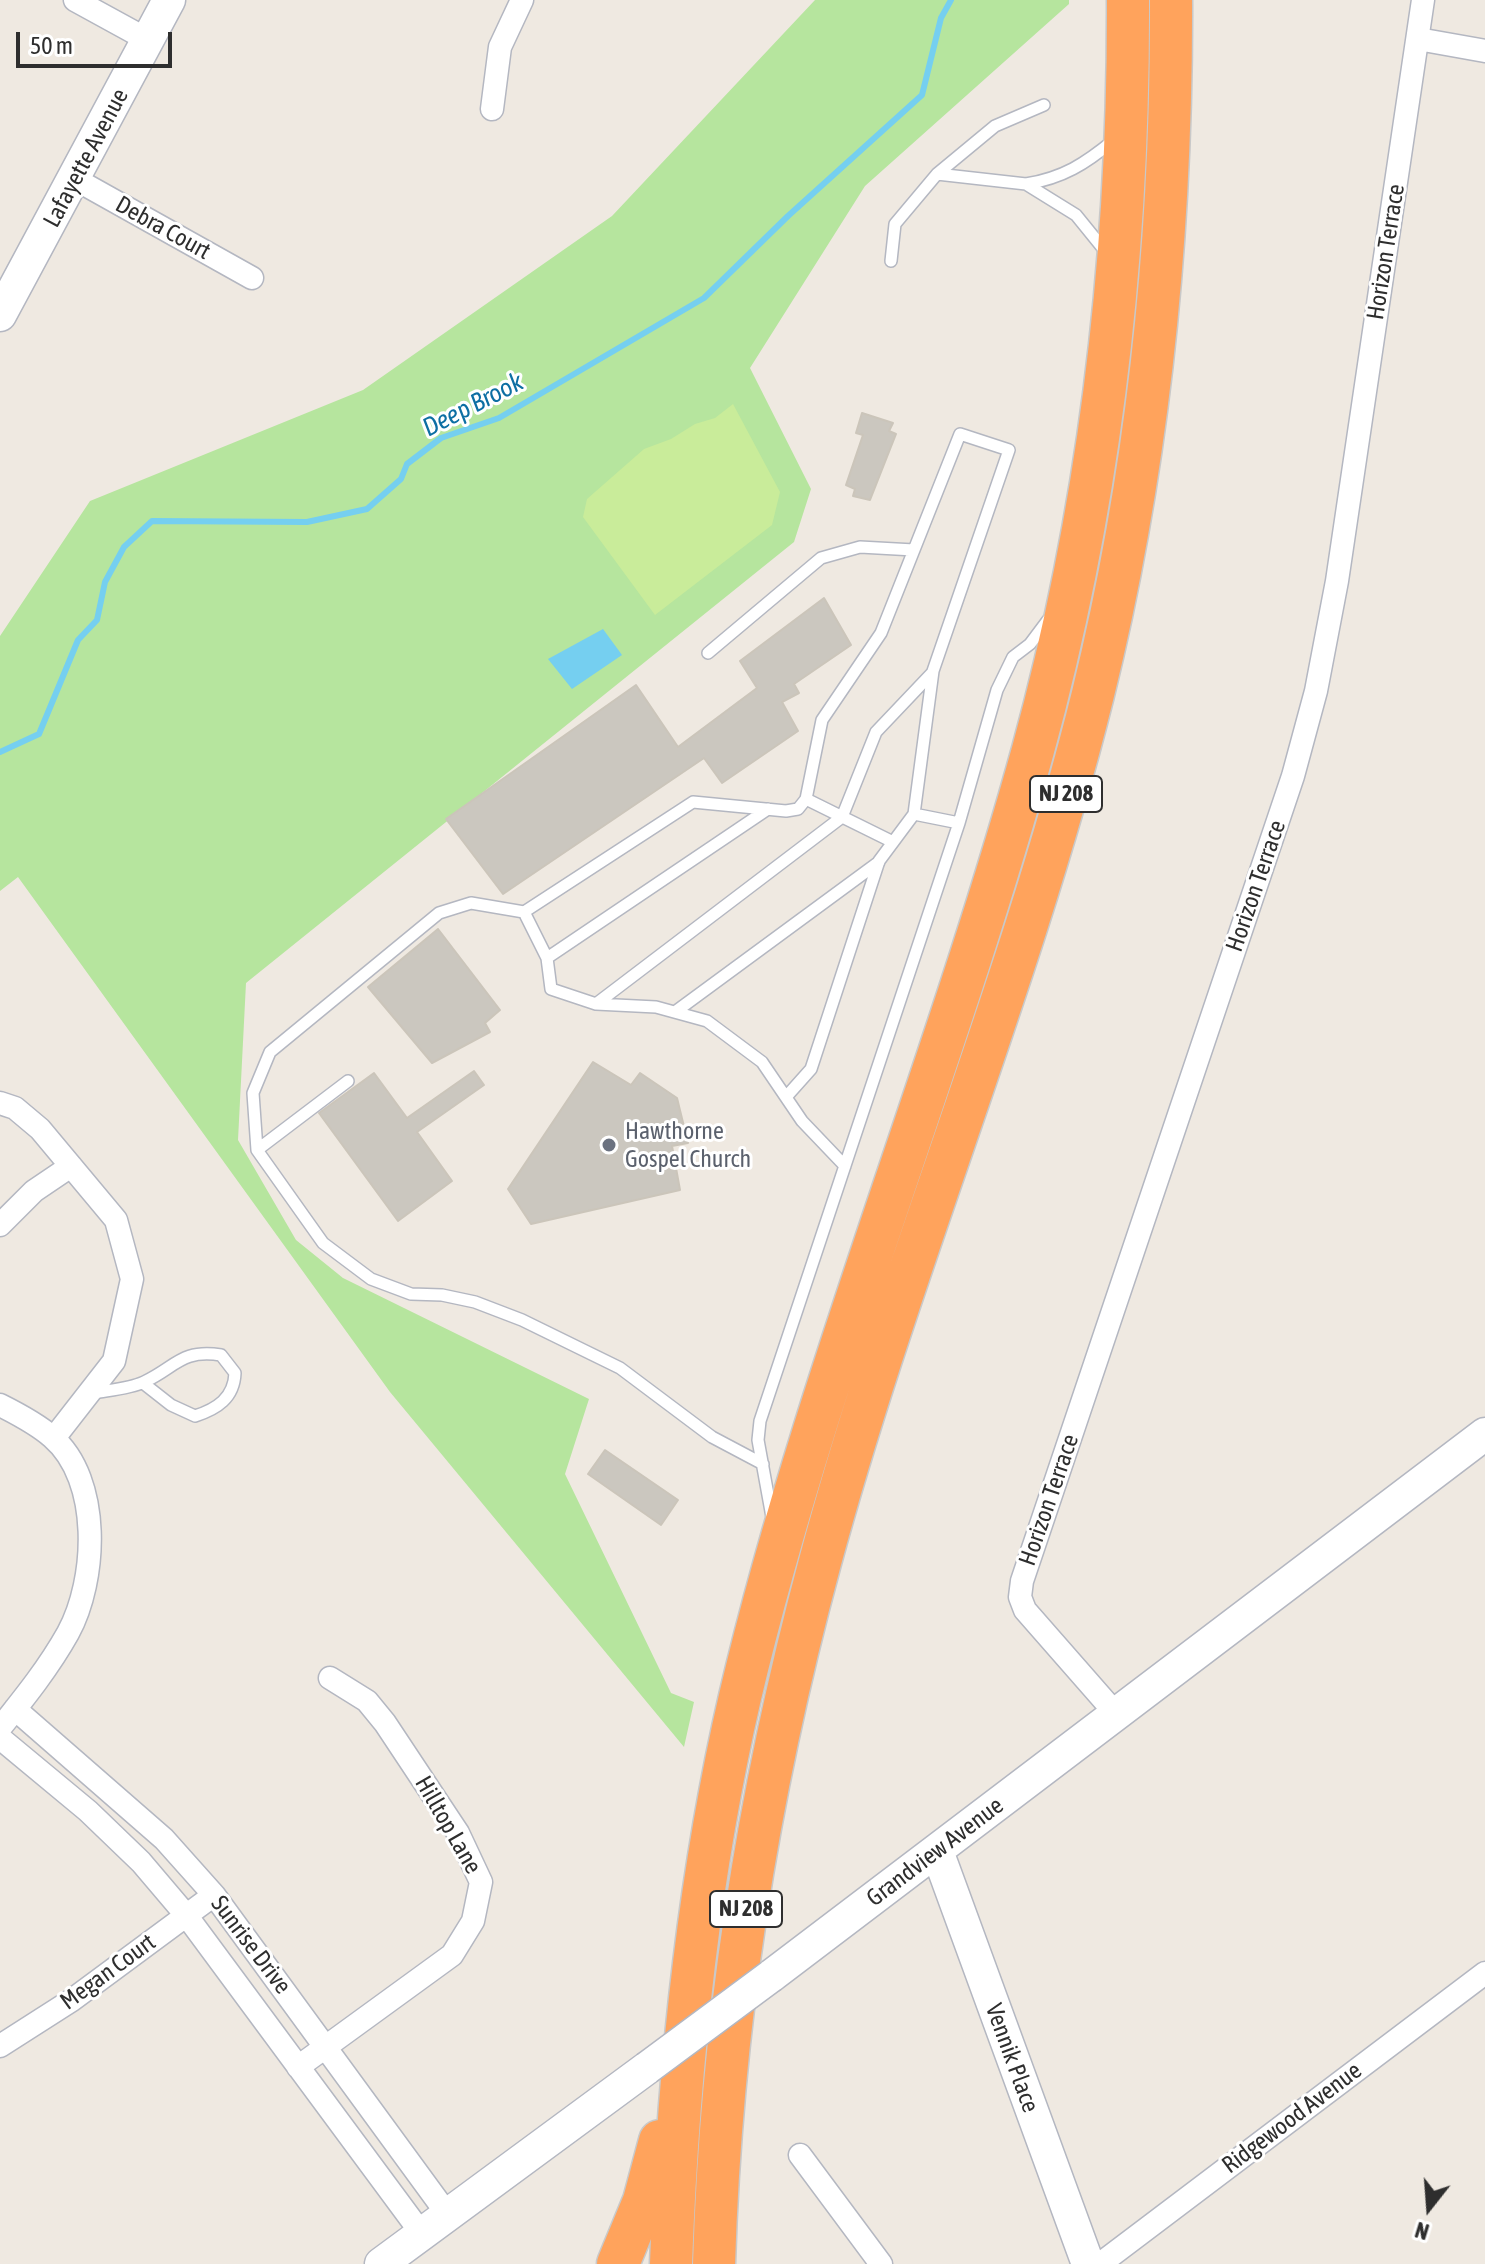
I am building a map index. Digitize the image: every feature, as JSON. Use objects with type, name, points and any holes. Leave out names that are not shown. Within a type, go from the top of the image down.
[{"type":"highway","name":"NJ 208","points":[[671,2264],[689,2006],[723,1778],[776,1554],[1012,823],[1052,679],[1083,530],[1107,379],[1118,266],[1126,130],[1128,0]]},
{"type":"highway","name":"NJ 208","points":[[714,2264],[731,2017],[767,1787],[820,1560],[1030,911],[1075,764],[1111,614],[1139,461],[1158,309],[1169,152],[1171,0]]},
{"type":"highway","points":[[618,2264],[651,2175],[689,2006]]},
{"type":"street","points":[[75,0],[148,40]]},
{"type":"street","name":"Lafayette Avenue","points":[[0,315],[169,0]]},
{"type":"street","points":[[492,109],[500,47],[522,0]]},
{"type":"street","name":"Horizon Terrace","points":[[1117,1715],[1025,1610],[1020,1597],[1022,1581],[1293,776],[1316,691],[1337,581],[1423,0]]},
{"type":"street","points":[[1418,39],[1485,51]]},
{"type":"street","name":"Debra Court","points":[[75,179],[252,278]]},
{"type":"street","points":[[0,1103],[15,1108],[40,1129],[116,1220],[132,1279],[114,1361],[54,1438]]},
{"type":"street","points":[[0,1225],[34,1191],[71,1166]]},
{"type":"street","points":[[0,1405],[54,1438],[85,1492],[90,1517],[89,1555],[70,1630],[42,1676],[0,1728]]},
{"type":"street","name":"Grandview Avenue","points":[[381,2264],[771,1976],[1485,1434]]},
{"type":"street","name":"Hilltop Lane","points":[[298,2067],[452,1955],[473,1921],[481,1882],[458,1833],[385,1723],[367,1701],[330,1678]]},
{"type":"street","name":"Sunrise Drive","points":[[15,1709],[141,1818],[214,1895],[448,2215]]},
{"type":"street","name":"Sunrise Drive","points":[[0,1738],[131,1852],[186,1915],[422,2234]]},
{"type":"street","name":"Vennik Place","points":[[937,1851],[1088,2264]]},
{"type":"street","name":"Megan Court","points":[[0,2046],[72,2000],[214,1895]]},
{"type":"street","name":"Ridgewood Avenue","points":[[1100,2264],[1485,1973]]},
{"type":"street","points":[[731,2017],[735,2264]]},
{"type":"street","points":[[800,2155],[881,2264]]},
{"type":"lane","points":[[891,261],[895,224],[937,174],[995,126],[1044,105]]},
{"type":"lane","points":[[937,174],[1026,184],[1064,176],[1085,164],[1126,130]]},
{"type":"lane","points":[[1026,184],[1076,215],[1118,266]]},
{"type":"lane","points":[[675,1012],[879,861],[914,814],[933,671],[1009,450],[998,443],[960,434],[881,633],[822,720],[806,799],[798,809],[693,802],[524,912],[471,903],[439,913],[270,1052],[253,1093],[257,1150],[323,1243],[371,1279],[411,1294],[442,1295],[475,1302],[522,1320],[620,1368],[712,1437],[763,1464]]},
{"type":"lane","points":[[776,1554],[760,1421],[959,823],[1004,670],[1042,630],[1062,590],[1083,530]]},
{"type":"lane","points":[[708,653],[821,558],[860,547],[914,550]]},
{"type":"lane","points":[[596,1004],[842,817],[876,732],[933,671]]},
{"type":"lane","points":[[806,799],[893,842]]},
{"type":"lane","points":[[547,958],[768,809]]},
{"type":"lane","points":[[914,814],[959,823]]},
{"type":"lane","points":[[786,1097],[811,1069],[879,861]]},
{"type":"lane","points":[[524,912],[547,958],[551,989],[596,1004],[656,1007],[707,1021],[762,1062],[802,1121],[845,1166]]},
{"type":"lane","points":[[257,1150],[348,1081]]},
{"type":"lane","points":[[89,1394],[143,1383],[180,1359],[198,1352],[221,1355],[235,1373],[234,1386],[224,1402],[195,1416],[171,1405],[143,1383]]},
{"type":"green space","points":[[815,0],[1069,0],[1069,4],[865,186],[750,368],[811,489],[794,542],[246,983],[238,1140],[296,1240],[343,1278],[589,1399],[565,1474],[671,1693],[694,1702],[684,1747],[390,1392],[18,877],[0,891],[0,636],[90,501],[363,390],[612,216]]},
{"type":"green space","points":[[733,404],[780,492],[772,525],[655,615],[583,517],[587,499],[644,449],[671,439],[695,424],[715,418]]},
{"type":"water","points":[[603,629],[622,655],[572,689],[548,659]]},
{"type":"building","points":[[862,413],[893,423],[889,431],[896,434],[870,500],[853,496],[855,489],[846,485],[863,435],[856,433]]},
{"type":"building","points":[[824,598],[851,645],[794,684],[799,693],[782,702],[798,731],[722,783],[704,758],[503,894],[446,819],[636,685],[678,747],[757,688],[740,661]]},
{"type":"building","points":[[438,929],[500,1010],[485,1023],[490,1032],[432,1063],[368,987]]},
{"type":"building","name":"Hawthorne Gospel Church","points":[[593,1062],[631,1085],[640,1073],[677,1098],[688,1143],[672,1146],[680,1190],[531,1224],[508,1189]]},
{"type":"building","points":[[474,1071],[484,1085],[417,1132],[452,1181],[398,1221],[319,1113],[374,1073],[407,1118]]},
{"type":"building","points":[[605,1450],[678,1500],[661,1525],[588,1474]]},
{"type":"waterway","name":"Deep Brook","points":[[0,752],[39,734],[78,640],[97,620],[105,582],[124,547],[152,521],[307,522],[367,509],[401,479],[407,464],[441,438],[499,418],[704,298],[788,216],[922,95],[941,18],[951,0]]},
{"type":"place","name":"Hawthorne Gospel Church","points":[[609,1145]]}]
